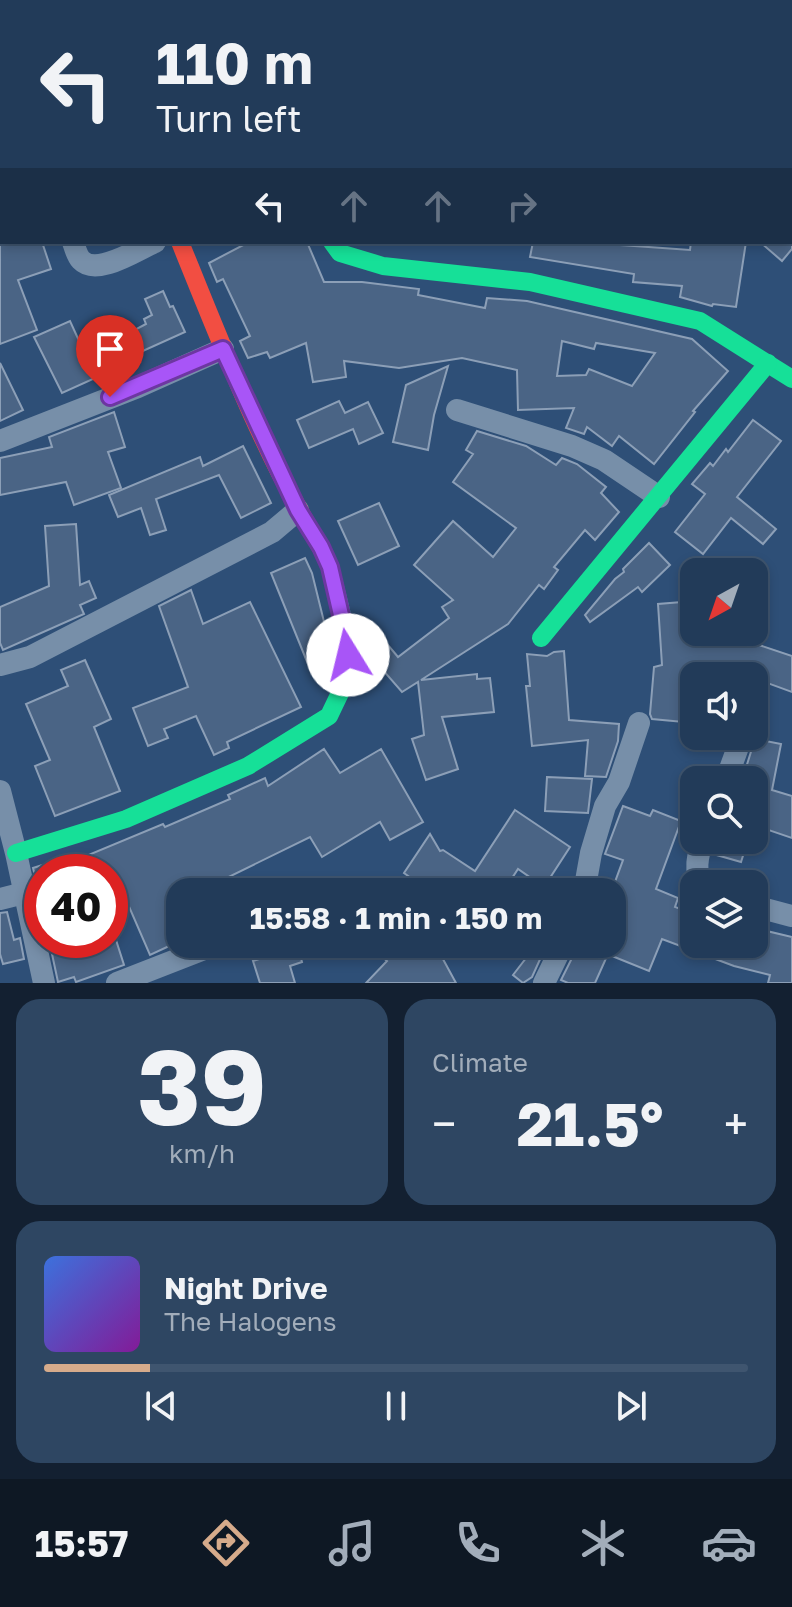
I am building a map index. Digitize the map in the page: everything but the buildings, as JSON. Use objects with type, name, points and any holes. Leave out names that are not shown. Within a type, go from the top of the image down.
[{"type":"street","points":[[74,244],[80,259],[89,265],[100,266],[112,264],[150,244]]},
{"type":"street","points":[[16,853],[126,819],[248,766],[329,716],[340,693],[350,647],[330,567],[298,510],[223,349],[181,244]]},
{"type":"street","points":[[333,244],[340,253],[383,266],[530,282],[700,321],[792,379]]},
{"type":"street","points":[[0,441],[138,387],[223,349]]},
{"type":"street","points":[[541,638],[768,363]]},
{"type":"street","points":[[457,410],[572,446],[604,460],[659,497]]},
{"type":"street","points":[[0,665],[30,657],[94,626],[272,532],[298,510]]},
{"type":"street","points":[[587,878],[605,806],[619,782],[639,723]]},
{"type":"street","points":[[0,791],[24,893],[0,899]]},
{"type":"street","points":[[768,910],[792,916]]},
{"type":"street","points":[[38,958],[44,983]]},
{"type":"street","points":[[117,983],[181,958]]},
{"type":"street","points":[[544,983],[556,958]]},
{"type":"traffic: fast","points":[[333,244],[340,253],[383,266],[530,282],[700,321],[792,379]]},
{"type":"traffic: fast","points":[[541,638],[768,363]]},
{"type":"traffic: fast","points":[[16,853],[126,819],[248,766],[329,716],[340,693],[350,647],[330,567],[321,548]]},
{"type":"traffic: jam","points":[[181,244],[262,436],[321,548]]},
{"type":"route","points":[[110,397],[223,349],[298,510],[330,567],[335,595],[348,633],[348,655]]}]
